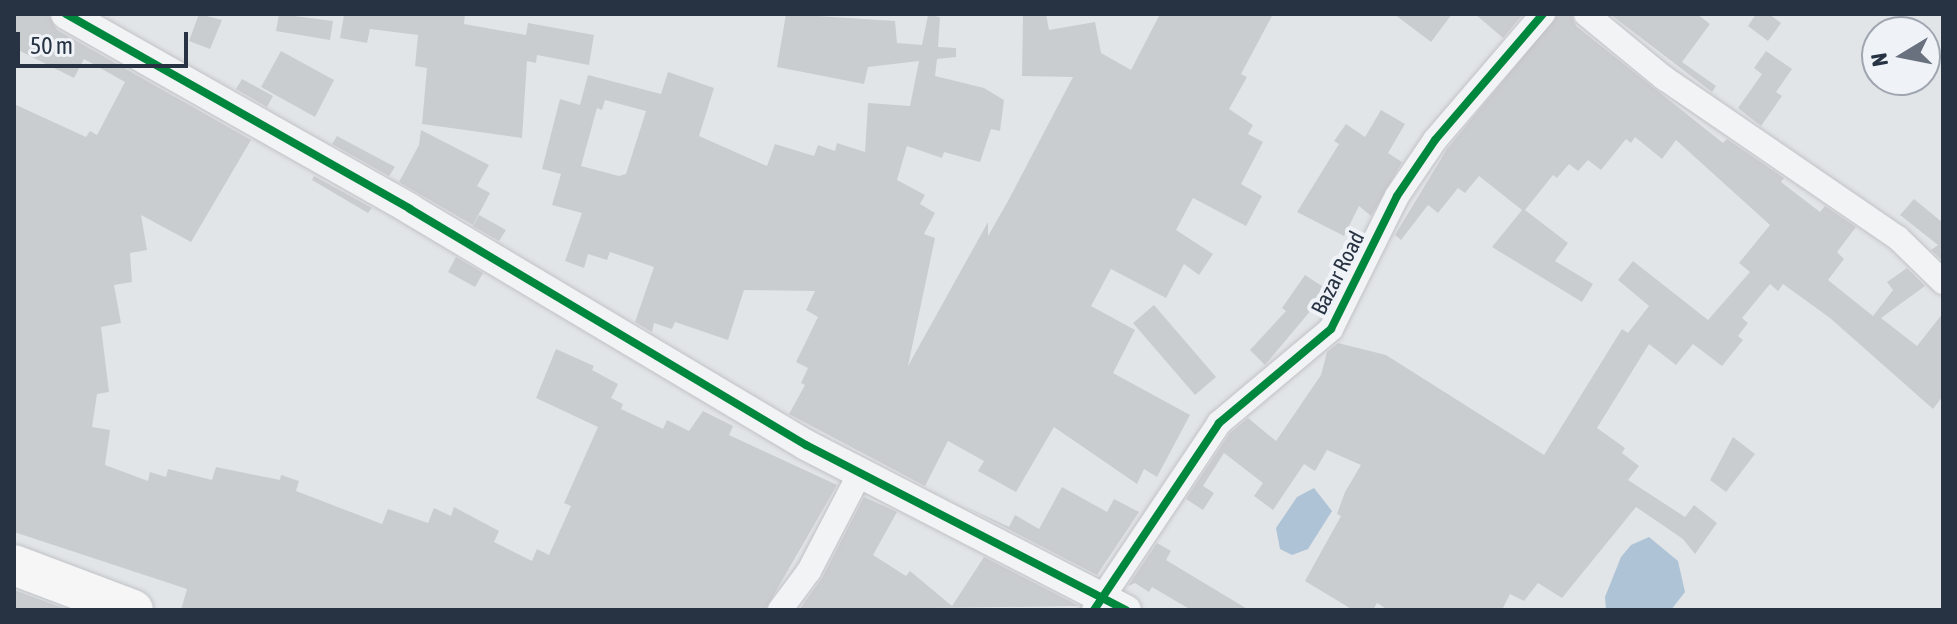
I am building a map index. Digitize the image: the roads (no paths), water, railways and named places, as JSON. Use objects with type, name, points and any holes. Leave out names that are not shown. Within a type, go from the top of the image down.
[{"type":"highway","points":[[14,565],[62,597],[133,610]]},
{"type":"street","points":[[66,14],[860,473],[1107,606]]},
{"type":"street","name":"Bazar Road","points":[[1107,606],[1219,423],[1331,329],[1397,196],[1435,140],[1543,14]]},
{"type":"street","points":[[1586,14],[1664,78],[1898,238],[1943,282]]},
{"type":"street","points":[[780,610],[809,571],[860,473]]},
{"type":"water","points":[[1314,488],[1332,511],[1308,549],[1292,555],[1280,549],[1276,528],[1297,497]]},
{"type":"water","points":[[1649,537],[1678,561],[1685,592],[1671,610],[1606,610],[1605,597],[1621,557],[1631,545]]}]
